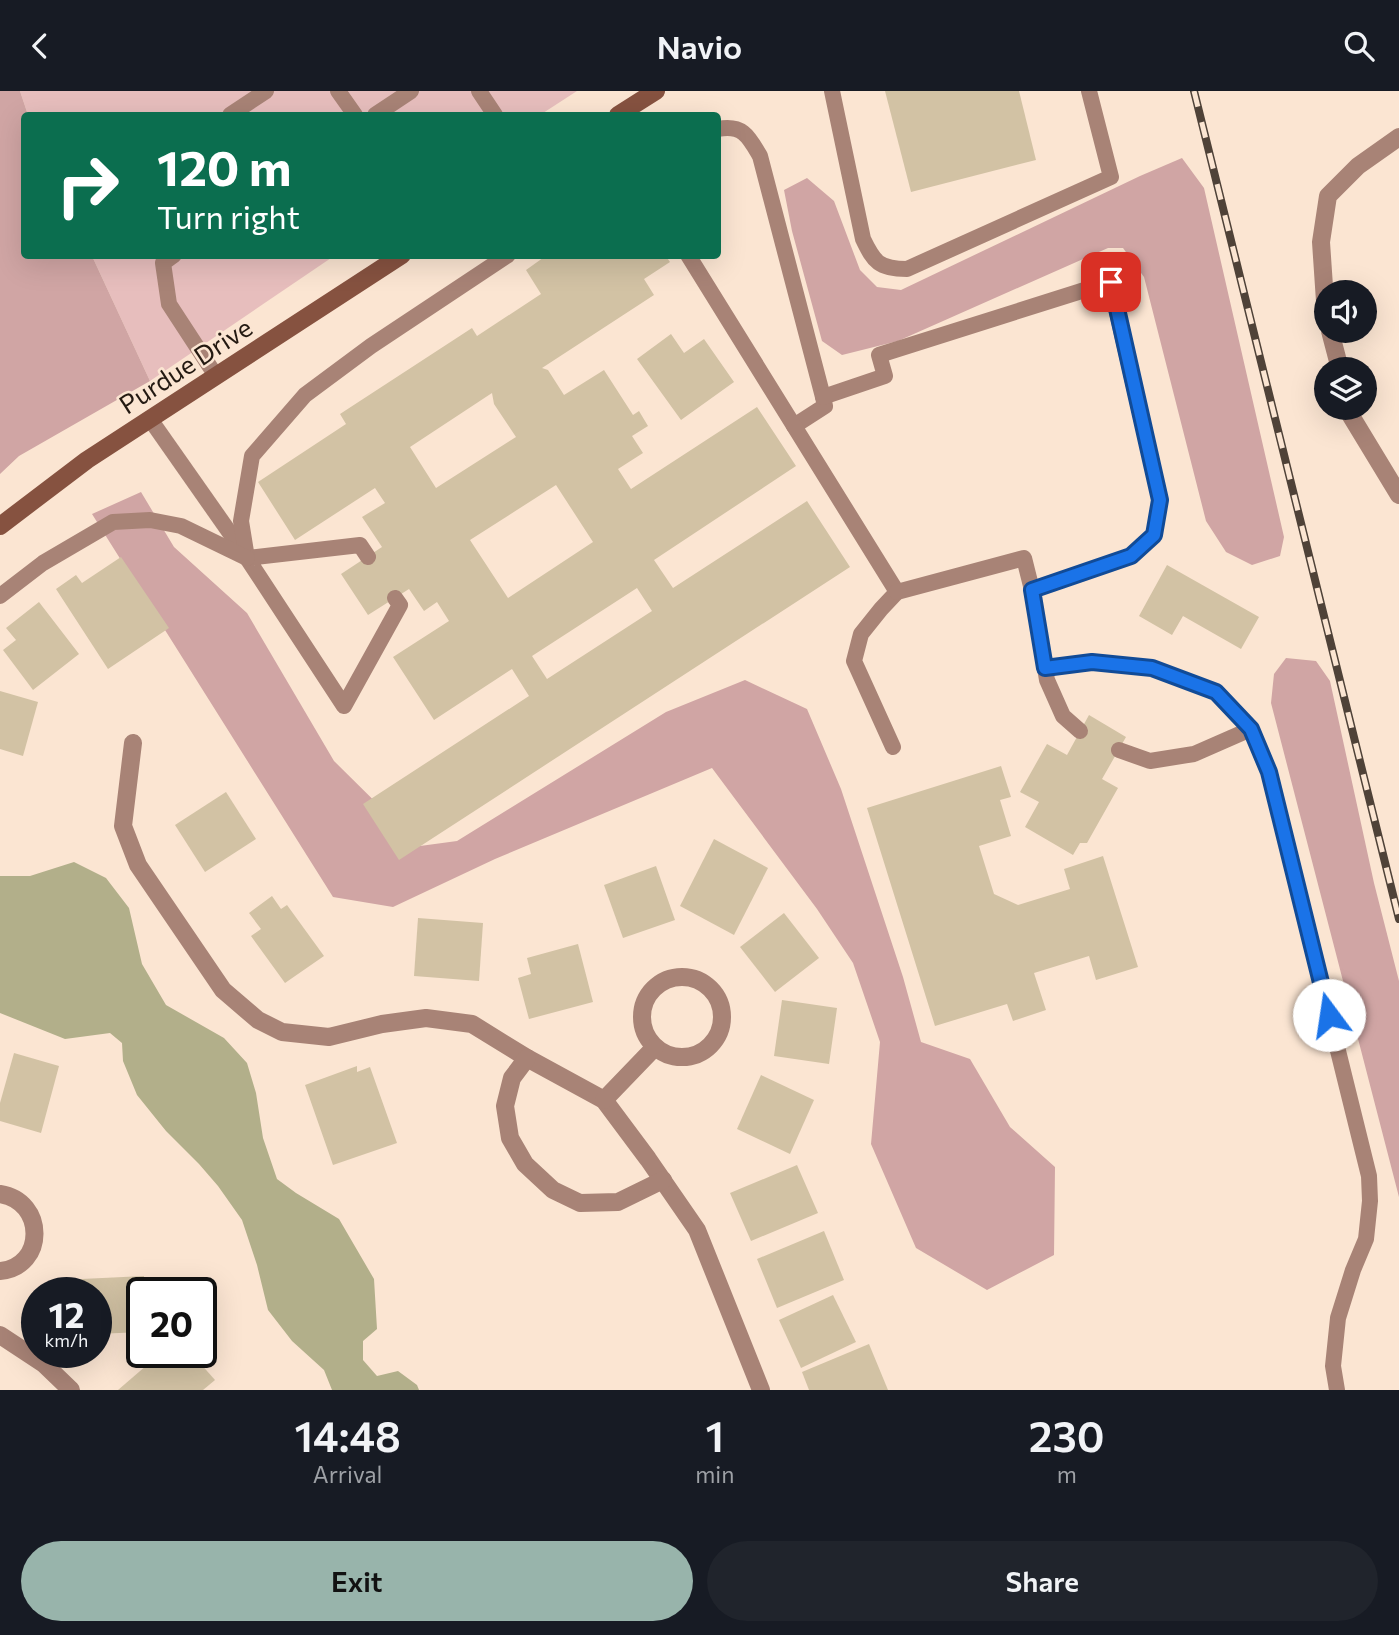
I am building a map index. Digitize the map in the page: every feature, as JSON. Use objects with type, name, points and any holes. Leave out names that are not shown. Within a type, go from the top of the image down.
[{"type":"street","points":[[623,112],[656,91]]},
{"type":"street","points":[[1324,280],[1321,242],[1328,196],[1358,166],[1399,137]]},
{"type":"street","name":"Purdue Drive","points":[[0,526],[87,460],[396,259]]},
{"type":"street","points":[[1353,420],[1399,495]]},
{"type":"street","points":[[133,743],[123,826],[138,865],[223,990],[258,1020],[282,1032],[329,1037],[382,1024],[426,1018],[471,1024],[604,1100],[697,1230],[761,1390]]},
{"type":"street","points":[[680,978],[693,979],[705,985],[715,995],[721,1007],[718,1036],[713,1043],[703,1052],[680,1058],[655,1047],[646,1034],[642,1021],[647,998],[655,987],[680,978]]},
{"type":"street","points":[[604,1100],[655,1047]]},
{"type":"street","points":[[527,1058],[512,1078],[505,1106],[510,1138],[525,1164],[534,1173],[553,1190],[580,1203],[618,1202],[663,1180]]},
{"type":"street","points":[[0,1194],[8,1195],[22,1204],[31,1214],[35,1227],[29,1255],[19,1265],[7,1271],[0,1271]]},
{"type":"street","points":[[0,1335],[44,1364],[71,1390]]},
{"type":"lane","points":[[234,112],[266,91]]},
{"type":"lane","points":[[338,91],[353,112]]},
{"type":"lane","points":[[380,112],[411,91]]},
{"type":"lane","points":[[479,91],[493,112]]},
{"type":"lane","points":[[832,91],[863,239],[871,257],[879,264],[893,269],[906,268],[1111,177],[1088,91]]},
{"type":"lane","points":[[721,129],[737,128],[748,136],[760,156],[823,397],[825,406],[794,426]]},
{"type":"lane","points":[[165,259],[169,304],[216,376]]},
{"type":"lane","points":[[247,558],[241,521],[252,456],[305,395],[371,346],[502,259]]},
{"type":"lane","points":[[690,259],[897,592]]},
{"type":"lane","points":[[823,397],[885,376],[879,355],[1111,282],[1160,500],[1154,535],[1131,556],[1032,590]]},
{"type":"lane","points":[[150,419],[247,558],[344,706],[400,605],[395,598]]},
{"type":"lane","points":[[0,596],[43,563],[113,522],[150,520],[181,526],[247,558],[360,545],[368,557]]},
{"type":"lane","points":[[893,747],[854,661],[861,634],[897,592],[1024,558],[1047,680],[1063,716],[1080,731]]},
{"type":"lane","points":[[1045,668],[1092,662],[1152,668],[1216,692],[1251,729],[1269,772],[1369,1176],[1370,1201],[1366,1239],[1338,1318],[1333,1366],[1337,1390]]},
{"type":"lane","points":[[1119,750],[1150,761],[1194,754],[1251,729]]},
{"type":"shaded area","points":[[0,91],[20,91],[27,112],[21,112],[21,259],[93,259],[150,381],[19,456],[0,474]]},
{"type":"shaded area","points":[[20,91],[577,91],[545,112],[27,112]]},
{"type":"shaded area","points":[[1182,158],[1204,188],[1284,537],[1280,556],[1252,565],[1226,552],[1206,521],[1144,277],[1123,248],[1108,248],[898,341],[842,355],[822,341],[792,231],[784,190],[807,178],[834,201],[860,270],[877,287],[901,290]]},
{"type":"shaded area","points":[[93,259],[330,259],[150,381]]},
{"type":"shaded area","points":[[141,492],[174,547],[247,613],[334,761],[420,846],[457,841],[666,712],[745,680],[807,709],[841,789],[903,977],[921,1042],[970,1059],[1010,1127],[1055,1167],[1054,1255],[987,1290],[916,1248],[871,1144],[880,1042],[853,963],[817,909],[712,768],[495,859],[393,907],[333,897],[92,514]]},
{"type":"shaded area","points":[[1286,658],[1316,661],[1330,681],[1374,883],[1399,981],[1399,1197],[1271,703],[1274,674]]},
{"type":"shaded area","points":[[74,862],[106,878],[129,908],[142,964],[166,1005],[224,1038],[247,1063],[256,1093],[263,1138],[277,1179],[339,1219],[374,1279],[377,1329],[363,1341],[363,1360],[377,1376],[398,1371],[417,1385],[419,1390],[332,1390],[324,1370],[292,1341],[268,1310],[242,1220],[218,1186],[166,1131],[137,1095],[123,1061],[122,1043],[110,1033],[65,1039],[0,1013],[0,876],[30,876]]},
{"type":"building","points":[[885,91],[1019,91],[1036,160],[911,192]]},
{"type":"building","points":[[541,259],[668,259],[670,262],[644,279],[654,295],[542,368],[548,370],[564,395],[604,370],[633,415],[639,411],[648,426],[632,436],[643,453],[618,469],[631,489],[757,407],[796,466],[654,560],[673,588],[807,501],[850,567],[399,860],[363,804],[529,696],[512,669],[434,720],[393,657],[449,621],[437,602],[424,611],[409,589],[368,615],[341,574],[382,547],[362,517],[385,503],[375,488],[295,540],[258,482],[346,424],[340,414],[472,328],[477,336],[541,294],[526,270]],"holes":[[[492,393],[494,404],[516,437],[436,488],[410,447]],[[556,485],[593,542],[508,598],[470,540]],[[637,588],[652,611],[547,679],[532,656]]]},
{"type":"building","points":[[671,334],[684,353],[704,339],[734,382],[681,420],[637,359]]},
{"type":"building","points":[[121,557],[169,628],[108,669],[56,589],[76,575],[82,583]]},
{"type":"building","points":[[1167,565],[1259,617],[1241,649],[1183,616],[1172,635],[1139,616]]},
{"type":"building","points":[[39,602],[79,654],[33,690],[3,650],[16,640],[6,628]]},
{"type":"building","points":[[0,691],[38,702],[23,756],[0,749]]},
{"type":"building","points":[[1089,715],[1126,737],[1102,779],[1118,788],[1087,843],[1080,843],[1073,855],[1025,827],[1039,802],[1020,792],[1047,744],[1067,755]]},
{"type":"building","points":[[1001,766],[1011,797],[1000,800],[1011,836],[979,846],[994,894],[1018,905],[1070,889],[1064,869],[1103,856],[1138,967],[1096,980],[1089,956],[1034,973],[1046,1010],[1013,1021],[1007,1004],[935,1026],[867,808]]},
{"type":"building","points":[[226,792],[256,839],[205,872],[175,825]]},
{"type":"building","points":[[714,839],[768,868],[734,935],[680,906]]},
{"type":"building","points":[[656,866],[675,920],[623,938],[604,885]]},
{"type":"building","points":[[272,896],[281,909],[287,905],[324,956],[285,983],[251,936],[261,929],[249,913]]},
{"type":"building","points":[[784,913],[819,958],[775,992],[740,947]]},
{"type":"building","points":[[418,918],[483,923],[479,981],[414,976]]},
{"type":"building","points":[[578,944],[593,1002],[529,1019],[518,978],[531,974],[527,958]]},
{"type":"building","points":[[782,1000],[837,1008],[829,1064],[774,1056]]},
{"type":"building","points":[[14,1053],[59,1066],[41,1133],[0,1121],[0,1103]]},
{"type":"building","points":[[357,1066],[357,1072],[370,1067],[397,1143],[333,1165],[305,1085]]},
{"type":"building","points":[[761,1075],[814,1100],[790,1154],[737,1129]]},
{"type":"building","points":[[797,1165],[818,1213],[751,1241],[730,1193]]},
{"type":"building","points":[[824,1231],[844,1280],[777,1308],[757,1259]]},
{"type":"building","points":[[144,1276],[126,1277],[126,1333],[112,1333],[112,1278]]},
{"type":"building","points":[[833,1295],[856,1342],[801,1368],[779,1320]]},
{"type":"building","points":[[869,1344],[888,1390],[809,1390],[802,1372]]},
{"type":"building","points":[[144,1368],[204,1368],[215,1380],[203,1390],[118,1390]]},
{"type":"railway","points":[[1194,91],[1399,919]]},
{"type":"route","points":[[1111,282],[1160,500],[1154,535],[1131,556],[1032,590],[1045,668],[1092,662],[1152,668],[1216,692],[1251,729],[1269,772],[1329,1015]]}]
